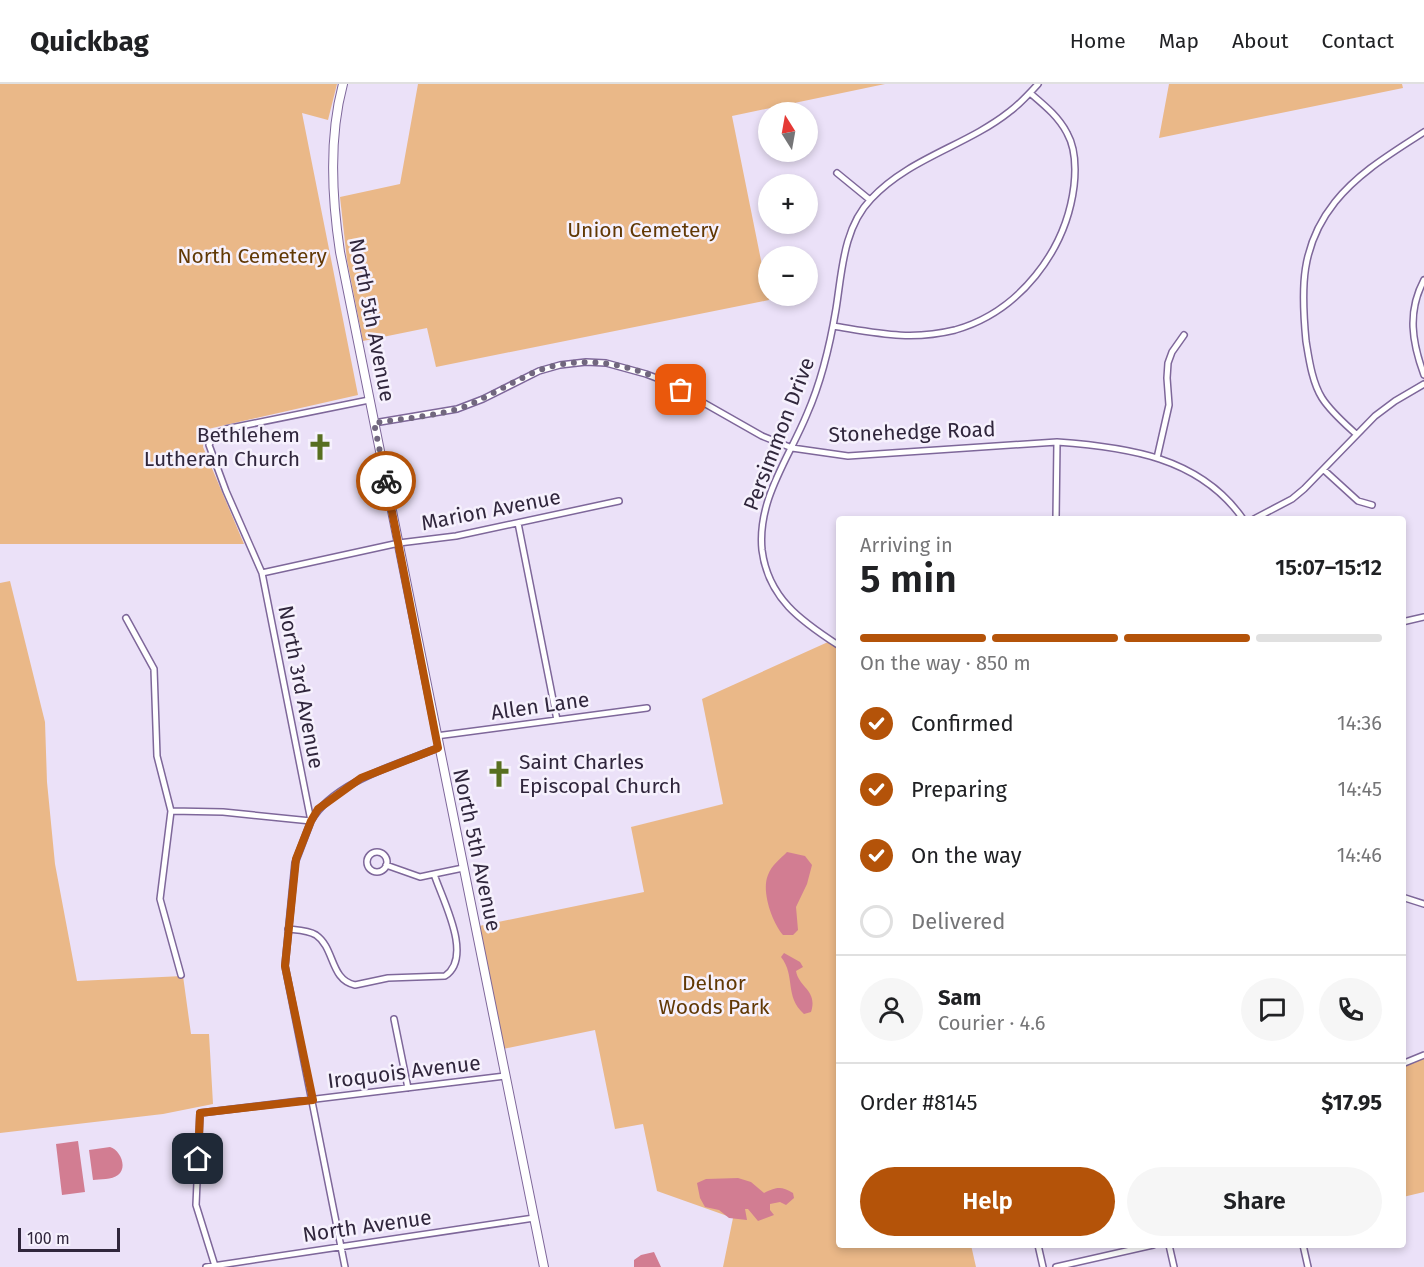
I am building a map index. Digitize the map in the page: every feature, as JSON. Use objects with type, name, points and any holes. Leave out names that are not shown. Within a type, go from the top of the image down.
[{"type":"main road","name":"North 5th Avenue","points":[[343,84],[339,101],[334,167],[337,229],[438,748],[544,1267]]},
{"type":"street","name":"Persimmon Drive","points":[[836,644],[797,616],[774,587],[767,571],[762,542],[765,510],[776,479],[816,392],[828,351],[846,248],[853,227],[870,200],[893,178],[1000,118],[1038,84]]},
{"type":"street","points":[[833,326],[896,336],[916,336],[957,329],[1001,308],[1040,272],[1054,248],[1070,210],[1075,162],[1068,134],[1056,116],[1030,93]]},
{"type":"street","points":[[1356,434],[1330,410],[1316,387],[1305,331],[1302,301],[1303,276],[1320,225],[1334,203],[1353,182],[1372,167],[1424,132]]},
{"type":"street","points":[[837,173],[870,200]]},
{"type":"street","points":[[1424,280],[1413,315],[1413,342],[1424,375]]},
{"type":"street","points":[[1157,458],[1169,405],[1168,363],[1172,352],[1184,335]]},
{"type":"street","name":"Stonehedge Road","points":[[374,423],[457,409],[483,399],[538,371],[560,365],[606,363],[636,370],[667,382],[739,424],[792,448],[848,456],[1057,442],[1112,447],[1157,458],[1184,468],[1206,480],[1222,494],[1240,516]]},
{"type":"street","points":[[1260,516],[1292,499],[1324,470],[1356,434],[1395,401],[1424,384]]},
{"type":"street","name":"North 3rd Avenue","points":[[311,821],[262,573],[212,456],[210,440],[219,431],[226,429],[369,400]]},
{"type":"street","points":[[1056,516],[1057,442]]},
{"type":"street","points":[[1324,470],[1358,501],[1372,505]]},
{"type":"street","name":"Marion Avenue","points":[[262,573],[399,543],[456,536],[619,501]]},
{"type":"street","points":[[518,523],[557,720]]},
{"type":"street","points":[[1406,621],[1424,617]]},
{"type":"street","points":[[126,618],[154,669],[157,756],[171,811],[160,899],[181,975]]},
{"type":"street","name":"Allen Lane","points":[[436,736],[647,708]]},
{"type":"street","points":[[345,1267],[285,966],[296,859],[318,809],[361,778],[438,748]]},
{"type":"street","points":[[171,811],[223,812],[311,821]]},
{"type":"street","points":[[386,865],[420,877],[463,868]]},
{"type":"street","points":[[288,929],[310,933],[326,944],[340,978],[355,986],[403,976],[445,976],[450,973],[456,961],[457,941],[434,874]]},
{"type":"street","points":[[1406,898],[1424,904]]},
{"type":"street","points":[[394,1019],[408,1088]]},
{"type":"street","points":[[1406,1062],[1424,1055]]},
{"type":"street","name":"Iroquois Avenue","points":[[215,1266],[195,1205],[200,1113],[505,1076]]},
{"type":"street","name":"North Avenue","points":[[206,1267],[251,1264],[341,1246],[534,1218]]},
{"type":"street","points":[[1039,1248],[1043,1267]]},
{"type":"street","points":[[1056,1267],[1140,1248]]},
{"type":"street","points":[[1170,1248],[1174,1267]]},
{"type":"street","points":[[1304,1248],[1308,1267]]},
{"type":"green space","name":"North Cemetery","points":[[0,84],[337,84],[328,120],[302,113],[358,395],[208,429],[204,435],[203,447],[244,544],[0,544]]},
{"type":"green space","name":"Union Cemetery","points":[[418,84],[885,84],[799,102],[758,102],[758,111],[732,116],[758,246],[758,302],[436,367],[427,328],[363,341],[347,260],[340,197],[400,184]]},
{"type":"green space","points":[[1169,84],[1402,84],[1403,88],[1159,138]]},
{"type":"green space","points":[[10,581],[45,722],[47,782],[55,864],[77,981],[183,976],[191,1034],[209,1034],[213,1104],[163,1114],[0,1133],[0,583]]},
{"type":"green space","name":"Delnor Woods Park","points":[[828,642],[836,647],[836,1248],[972,1248],[976,1267],[723,1267],[733,1218],[657,1191],[643,1124],[615,1129],[595,1030],[503,1049],[479,926],[644,892],[631,827],[723,804],[702,699]]},
{"type":"green space","points":[[1424,1057],[1424,1192],[1406,1196],[1406,1064]]},
{"type":"shaded area","points":[[787,852],[805,856],[812,865],[807,884],[796,907],[798,930],[793,935],[783,935],[779,929],[769,906],[766,889],[769,872]]},
{"type":"shaded area","points":[[784,953],[800,962],[803,967],[796,971],[812,999],[811,1012],[804,1014],[794,1000],[788,971],[781,957]]},
{"type":"shaded area","points":[[78,1141],[85,1192],[62,1195],[56,1144]]},
{"type":"shaded area","points":[[110,1147],[120,1155],[121,1172],[113,1178],[93,1180],[89,1150]]},
{"type":"shaded area","points":[[738,1178],[751,1182],[764,1193],[785,1189],[793,1193],[794,1198],[786,1205],[780,1202],[770,1204],[770,1210],[774,1215],[758,1221],[748,1209],[745,1209],[747,1220],[729,1218],[719,1210],[705,1207],[700,1198],[697,1183],[706,1179]]},
{"type":"shaded area","points":[[654,1252],[661,1267],[634,1267],[634,1260],[641,1255]]},
{"type":"way so far","points":[[386,481],[374,423],[457,409],[483,399],[538,371],[560,365],[586,362],[606,363],[646,374],[681,390]]},
{"type":"place","name":"Bethlehem Lutheran Church","points":[[320,447]]},
{"type":"place","name":"Saint Charles Episcopal Church","points":[[499,774]]},
{"type":"route","points":[[198,1159],[200,1113],[313,1100],[285,966],[296,859],[318,809],[361,778],[438,748],[386,481]]}]
